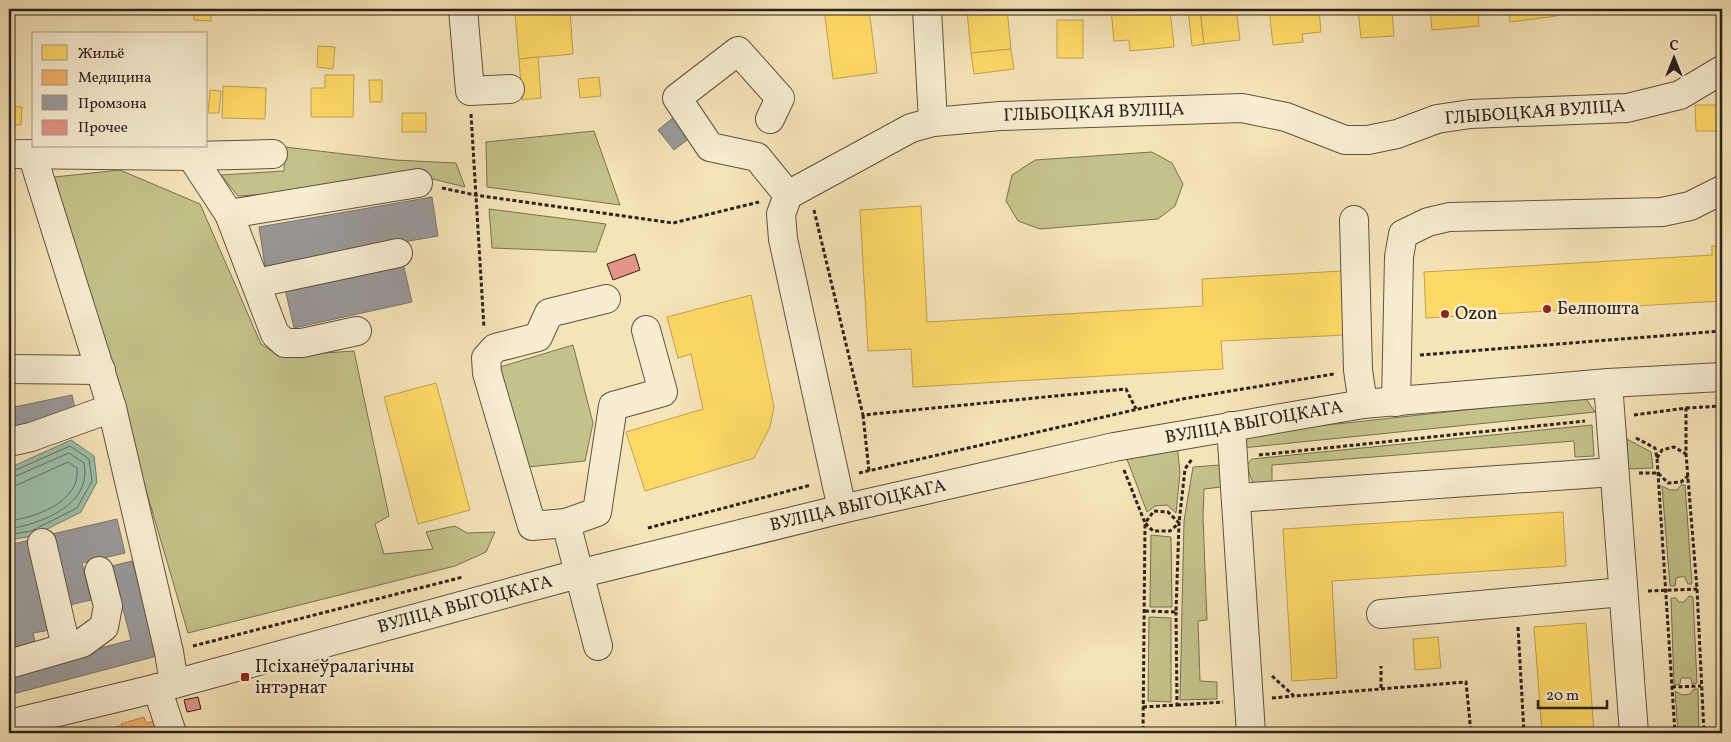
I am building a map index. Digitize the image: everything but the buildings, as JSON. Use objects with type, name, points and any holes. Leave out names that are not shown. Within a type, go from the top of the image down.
[{"type":"street","points":[[463,9],[470,91],[510,89]]},
{"type":"street","points":[[927,9],[932,122]]},
{"type":"street","points":[[770,119],[780,98],[738,51],[678,98],[710,147],[757,157],[798,189],[781,214],[783,239],[842,509]]},
{"type":"street","name":"ГЛЫБОЦКАЯ ВУЛІЦА","points":[[798,189],[911,128],[932,122],[1000,116],[1242,108],[1286,117],[1345,140],[1368,140],[1397,134],[1437,119],[1470,114],[1627,108],[1680,95],[1722,70]]},
{"type":"street","points":[[172,733],[166,686],[169,652],[112,408],[101,370],[21,154],[191,156],[274,154]]},
{"type":"street","points":[[191,156],[228,214],[257,283],[275,334],[285,342],[302,342],[357,331]]},
{"type":"street","points":[[228,214],[418,183]]},
{"type":"street","points":[[1396,402],[1399,257],[1403,234],[1428,222],[1450,217],[1662,212],[1690,206],[1722,190]]},
{"type":"street","points":[[1354,220],[1358,370],[1362,404]]},
{"type":"street","points":[[257,283],[398,253]]},
{"type":"street","points":[[606,299],[549,313],[538,337],[495,348],[486,358],[486,373],[532,526],[566,523],[597,512],[613,406],[663,392],[646,330]]},
{"type":"street","points":[[9,370],[101,370]]},
{"type":"street","name":"ВУЛІЦА ВЫГОЦКАГА","points":[[9,724],[166,686],[578,574],[842,509],[1188,432],[1362,404],[1608,383],[1722,377]]},
{"type":"street","points":[[1608,383],[1617,418],[1614,472],[1634,733]]},
{"type":"street","points":[[9,442],[31,437],[112,408]]},
{"type":"street","points":[[1231,426],[1251,733]]},
{"type":"street","points":[[1236,498],[1614,472]]},
{"type":"street","points":[[566,523],[598,646]]},
{"type":"street","points":[[42,543],[66,647]]},
{"type":"street","points":[[9,664],[82,643],[104,626],[108,606],[99,571]]},
{"type":"street","points":[[1381,614],[1624,592]]},
{"type":"path","points":[[470,91],[486,358]]},
{"type":"path","points":[[418,183],[475,195],[673,223],[798,189],[863,414],[869,471]]},
{"type":"path","points":[[1397,357],[1722,331]]},
{"type":"path","points":[[863,414],[1126,389],[1136,409]]},
{"type":"path","points":[[1143,706],[1178,705],[1176,612],[1179,523],[1185,469],[1192,459],[1182,399]]},
{"type":"path","points":[[1192,459],[1233,457],[1617,418],[1686,408],[1722,406]]},
{"type":"path","points":[[1686,408],[1686,454],[1697,589],[1704,733]]},
{"type":"path","points":[[1617,418],[1630,434],[1655,448],[1657,458],[1675,733]]},
{"type":"path","points":[[1114,447],[1145,523],[1143,733]]},
{"type":"path","points":[[1657,458],[1662,450],[1674,447],[1686,454]]},
{"type":"path","points":[[1614,472],[1658,473],[1668,483],[1682,482],[1688,475]]},
{"type":"path","points":[[1145,523],[1154,511],[1168,512],[1179,523]]},
{"type":"path","points":[[1145,523],[1153,531],[1170,531],[1179,523]]},
{"type":"path","points":[[1624,592],[1697,589]]},
{"type":"path","points":[[1516,602],[1524,733]]},
{"type":"path","points":[[1145,611],[1176,612]]},
{"type":"path","points":[[1381,666],[1381,688]]},
{"type":"path","points":[[1270,674],[1294,696],[1466,682],[1471,733]]},
{"type":"path","points":[[1672,687],[1701,686]]},
{"type":"shaded area","points":[[594,131],[620,205],[487,187],[486,142]]},
{"type":"shaded area","points":[[285,147],[395,160],[456,163],[465,187],[417,175],[286,193],[238,196],[221,175],[284,171]]},
{"type":"shaded area","points":[[1152,152],[1172,163],[1183,184],[1175,206],[1158,219],[1040,229],[1018,221],[1006,201],[1012,175],[1035,160]]},
{"type":"shaded area","points":[[120,170],[200,204],[261,344],[279,356],[354,351],[389,516],[375,524],[384,554],[433,549],[426,532],[455,526],[467,533],[495,532],[486,552],[455,566],[188,633],[54,177]]},
{"type":"shaded area","points":[[489,209],[606,224],[596,252],[492,248]]},
{"type":"shaded area","points":[[573,345],[593,423],[585,461],[528,467],[500,367]]},
{"type":"shaded area","points":[[1585,397],[1595,412],[1242,448],[1245,434]]},
{"type":"shaded area","points":[[1592,425],[1594,456],[1575,457],[1574,441],[1272,465],[1272,482],[1254,485],[1246,466],[1252,459]]},
{"type":"shaded area","points":[[1627,439],[1651,452],[1653,468],[1628,469]]},
{"type":"shaded area","points":[[1177,444],[1180,473],[1176,513],[1167,505],[1155,506],[1147,512],[1125,454]]},
{"type":"shaded area","points":[[1220,465],[1221,487],[1204,489],[1203,517],[1207,620],[1198,621],[1200,681],[1217,682],[1217,699],[1180,700],[1184,521],[1193,467]]},
{"type":"shaded area","points":[[1681,485],[1685,485],[1692,584],[1688,584],[1684,576],[1676,578],[1675,586],[1670,586],[1662,486],[1670,490],[1677,490]]},
{"type":"shaded area","points":[[1151,535],[1171,537],[1172,607],[1150,607]]},
{"type":"shaded area","points":[[1689,596],[1693,597],[1697,683],[1692,684],[1691,678],[1681,678],[1680,684],[1674,685],[1671,598],[1684,602]]},
{"type":"shaded area","points":[[1149,617],[1171,618],[1171,702],[1148,701]]},
{"type":"shaded area","points":[[1694,689],[1698,689],[1699,733],[1678,733],[1675,691],[1682,695],[1690,694]]},
{"type":"water","points":[[71,440],[94,456],[97,482],[81,512],[33,536],[9,540],[9,468]]},
{"type":"place","name":"Белпошта","points":[[1547,309]]},
{"type":"place","name":"Ozon","points":[[1445,314]]},
{"type":"place","name":"Псіханеўралагічны інтэрнат","points":[[245,677]]}]
